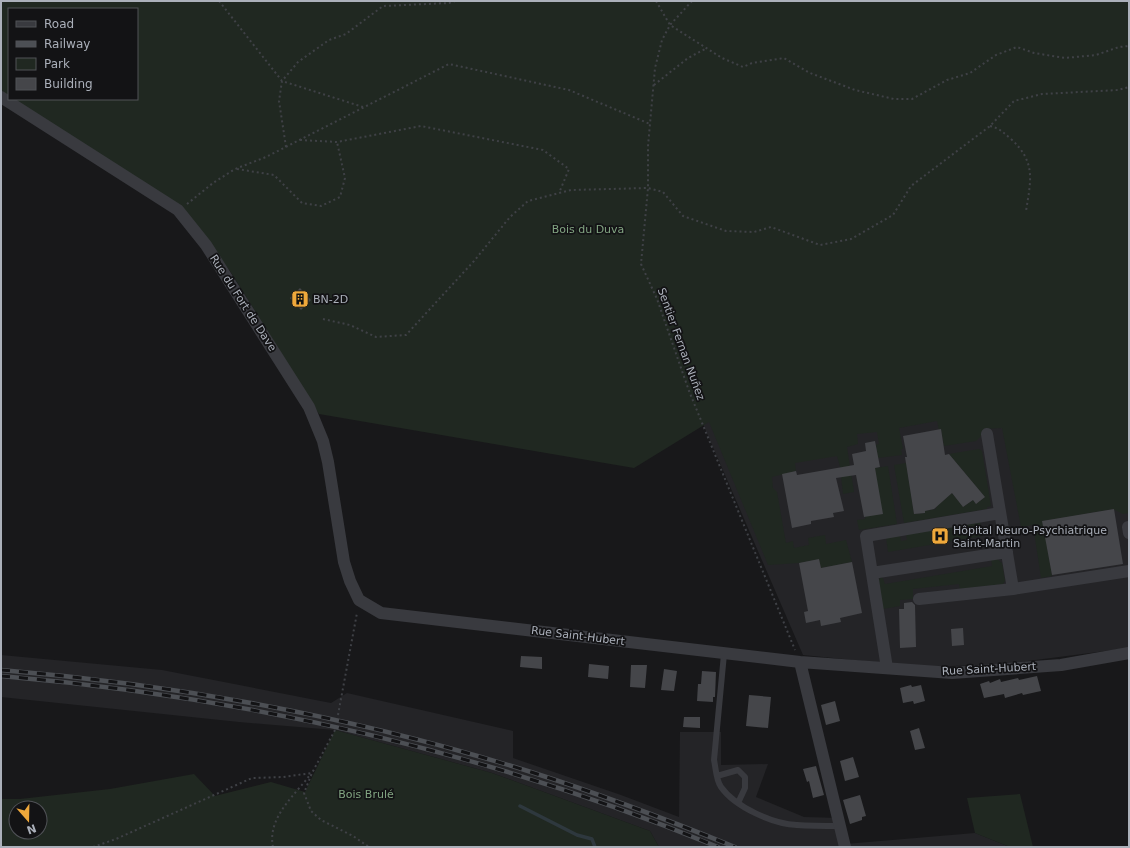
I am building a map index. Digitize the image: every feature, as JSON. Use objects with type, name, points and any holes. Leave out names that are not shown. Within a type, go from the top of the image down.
[{"type":"street","name":"Rue du Fort de Dave","points":[[1,97],[178,210],[206,245],[309,407],[328,462],[344,562],[350,581],[359,600]]},
{"type":"street","points":[[987,434],[1013,589]]},
{"type":"street","points":[[887,668],[866,536],[1000,513]]},
{"type":"street","points":[[1129,527],[1129,533]]},
{"type":"street","points":[[872,573],[1007,552]]},
{"type":"street","points":[[919,599],[1013,589],[1129,572]]},
{"type":"street","name":"Rue Saint-Hubert","points":[[359,600],[382,612],[724,654],[800,662],[952,673],[1061,665],[1129,653]]},
{"type":"street","points":[[800,662],[845,847]]},
{"type":"lane","points":[[724,654],[714,760],[720,787],[738,803],[772,820],[796,825],[840,826]]},
{"type":"lane","points":[[717,776],[726,772],[738,770],[745,777],[745,788],[738,803]]},
{"type":"path","points":[[219,1],[282,81],[363,107]]},
{"type":"path","points":[[286,147],[279,101],[282,81],[298,62],[329,40],[346,34],[383,6],[449,3],[455,1]]},
{"type":"path","points":[[656,1],[670,25],[722,58],[742,67],[752,63],[784,58],[810,73],[855,90],[894,99],[912,99],[947,80],[970,73],[996,55],[1017,47],[1034,53],[1065,58],[1096,55],[1119,47],[1129,46]]},
{"type":"path","name":"Sentier Fernan Nuñez","points":[[692,1],[670,25],[662,40],[655,68],[648,146],[648,188],[641,264],[657,299],[689,391],[800,662]]},
{"type":"path","points":[[654,85],[688,58],[707,48]]},
{"type":"path","points":[[178,210],[213,183],[236,169],[266,157],[449,64],[568,90],[650,124]]},
{"type":"path","points":[[323,319],[350,325],[376,337],[406,336],[474,261],[510,217],[528,201],[572,190],[648,188],[663,192],[683,216],[726,231],[754,232],[771,227],[820,245],[851,239],[893,215],[910,186],[990,126],[1014,101],[1042,94],[1118,90],[1129,88]]},
{"type":"path","points":[[299,140],[337,142],[421,126],[543,150],[569,169],[559,193]]},
{"type":"path","points":[[990,126],[998,127],[1017,144],[1030,165],[1031,184],[1026,211]]},
{"type":"path","points":[[236,169],[274,175],[302,203],[321,206],[340,197],[345,178],[337,142]]},
{"type":"path","points":[[338,715],[359,600]]},
{"type":"path","points":[[335,730],[312,773],[304,792],[311,811],[321,820],[353,836],[369,847]]},
{"type":"path","points":[[93,847],[116,839],[252,778],[283,777],[312,773]]},
{"type":"path","points":[[273,847],[272,829],[278,814],[312,773]]},
{"type":"shaded area","name":"Hôpital Neuro-Psychiatrique Saint-Martin","points":[[1129,198],[1129,648],[1005,664],[924,667],[803,655],[703,424]]},
{"type":"shaded area","points":[[1,655],[162,670],[331,703],[347,693],[513,731],[513,758],[621,795],[679,817],[680,732],[721,732],[721,765],[768,764],[756,797],[804,817],[839,818],[845,844],[975,833],[1010,847],[659,847],[650,831],[492,773],[335,730],[239,722],[1,697]]},
{"type":"green space","name":"Bois du Duva","points":[[1,1],[1129,1],[1129,513],[1123,514],[1113,509],[1043,521],[1052,576],[1041,578],[1033,525],[1021,527],[1002,428],[984,429],[976,441],[944,446],[941,429],[939,430],[937,421],[899,428],[903,449],[901,449],[902,455],[878,458],[876,445],[879,444],[877,432],[857,434],[858,444],[847,447],[854,492],[843,494],[841,477],[843,477],[837,456],[795,463],[796,471],[772,477],[773,488],[777,492],[786,543],[793,541],[794,548],[809,545],[808,538],[825,535],[826,544],[846,540],[852,562],[821,568],[819,559],[799,563],[768,565],[709,422],[634,468],[319,414],[232,274],[183,208],[14,100],[138,100],[138,8],[8,8],[8,96],[1,92]]},
{"type":"green space","points":[[979,449],[982,451],[991,506],[987,507],[987,509],[904,523],[894,465],[906,463],[914,514],[925,513],[925,511],[936,509],[936,507],[952,493],[963,507],[973,500],[976,504],[985,497],[949,454]]},
{"type":"green space","points":[[888,466],[897,524],[859,530],[857,520],[865,519],[875,468]]},
{"type":"green space","points":[[980,522],[983,536],[888,552],[886,537],[900,535],[901,541],[907,540],[906,534]]},
{"type":"green space","points":[[991,558],[997,559],[1002,563],[1005,581],[1003,584],[960,589],[959,584],[913,589],[913,599],[900,600],[900,606],[883,609],[878,581],[882,576],[885,584],[992,566]]},
{"type":"green space","name":"Bois Brulé","points":[[335,730],[492,773],[650,831],[659,847],[1,847],[1,799],[20,799],[110,789],[194,774],[215,796],[271,782],[305,792]]},
{"type":"green space","points":[[1020,794],[1033,847],[1010,847],[975,833],[967,798]]},
{"type":"building","name":"BN-2D","points":[[300,288],[311,300],[301,310],[290,298]]},
{"type":"building","points":[[941,429],[945,455],[949,454],[985,497],[976,504],[973,500],[963,507],[952,493],[934,509],[925,511],[925,513],[914,514],[903,436]]},
{"type":"building","points":[[875,441],[880,467],[875,468],[883,514],[864,517],[856,475],[836,478],[844,511],[833,513],[834,517],[811,521],[811,524],[792,528],[782,474],[796,471],[797,475],[854,465],[852,454],[866,451],[865,443]]},
{"type":"building","points":[[1114,509],[1123,564],[1052,575],[1042,521]]},
{"type":"building","points":[[819,559],[821,568],[852,562],[862,613],[840,618],[841,622],[821,626],[820,620],[806,623],[804,612],[808,611],[799,563]]},
{"type":"building","points":[[912,602],[915,605],[916,647],[900,648],[899,609],[904,609],[904,603]]},
{"type":"building","points":[[963,628],[964,645],[952,646],[951,629]]},
{"type":"building","points":[[521,656],[542,657],[542,669],[520,667]]},
{"type":"building","points":[[589,664],[609,666],[608,679],[588,677]]},
{"type":"building","points":[[631,665],[647,665],[645,688],[630,687]]},
{"type":"building","points":[[664,669],[677,671],[674,691],[661,690]]},
{"type":"building","points":[[702,671],[716,672],[715,697],[713,697],[713,702],[697,701],[698,684],[701,684]]},
{"type":"building","points":[[1037,676],[1041,691],[1023,695],[1022,693],[1005,698],[1004,694],[984,698],[980,684],[989,681],[990,683],[1000,679],[1001,682]]},
{"type":"building","points":[[911,685],[912,687],[921,685],[925,701],[914,704],[913,701],[903,703],[900,688]]},
{"type":"building","points":[[749,695],[771,697],[768,728],[746,726]]},
{"type":"building","points":[[835,701],[840,721],[826,725],[821,705]]},
{"type":"building","points":[[684,717],[700,717],[700,728],[683,727]]},
{"type":"building","points":[[919,728],[925,748],[915,750],[910,731]]},
{"type":"building","points":[[853,757],[859,777],[845,781],[840,761]]},
{"type":"building","points":[[816,766],[824,795],[813,798],[809,781],[807,782],[803,769]]},
{"type":"building","points":[[860,795],[866,816],[862,817],[862,820],[850,824],[843,800]]},
{"type":"waterway","points":[[520,806],[577,835],[592,839],[595,847]]},
{"type":"railway","points":[[1,670],[68,676],[202,695],[269,706],[401,735],[557,780],[735,847]]},
{"type":"railway","points":[[1,676],[185,698],[366,734],[456,757],[544,784],[632,814],[718,847]]},
{"type":"place","name":"BN-2D","points":[[300,299]]},
{"type":"place","name":"Hôpital Neuro-Psychiatrique Saint-Martin","points":[[940,536]]}]
